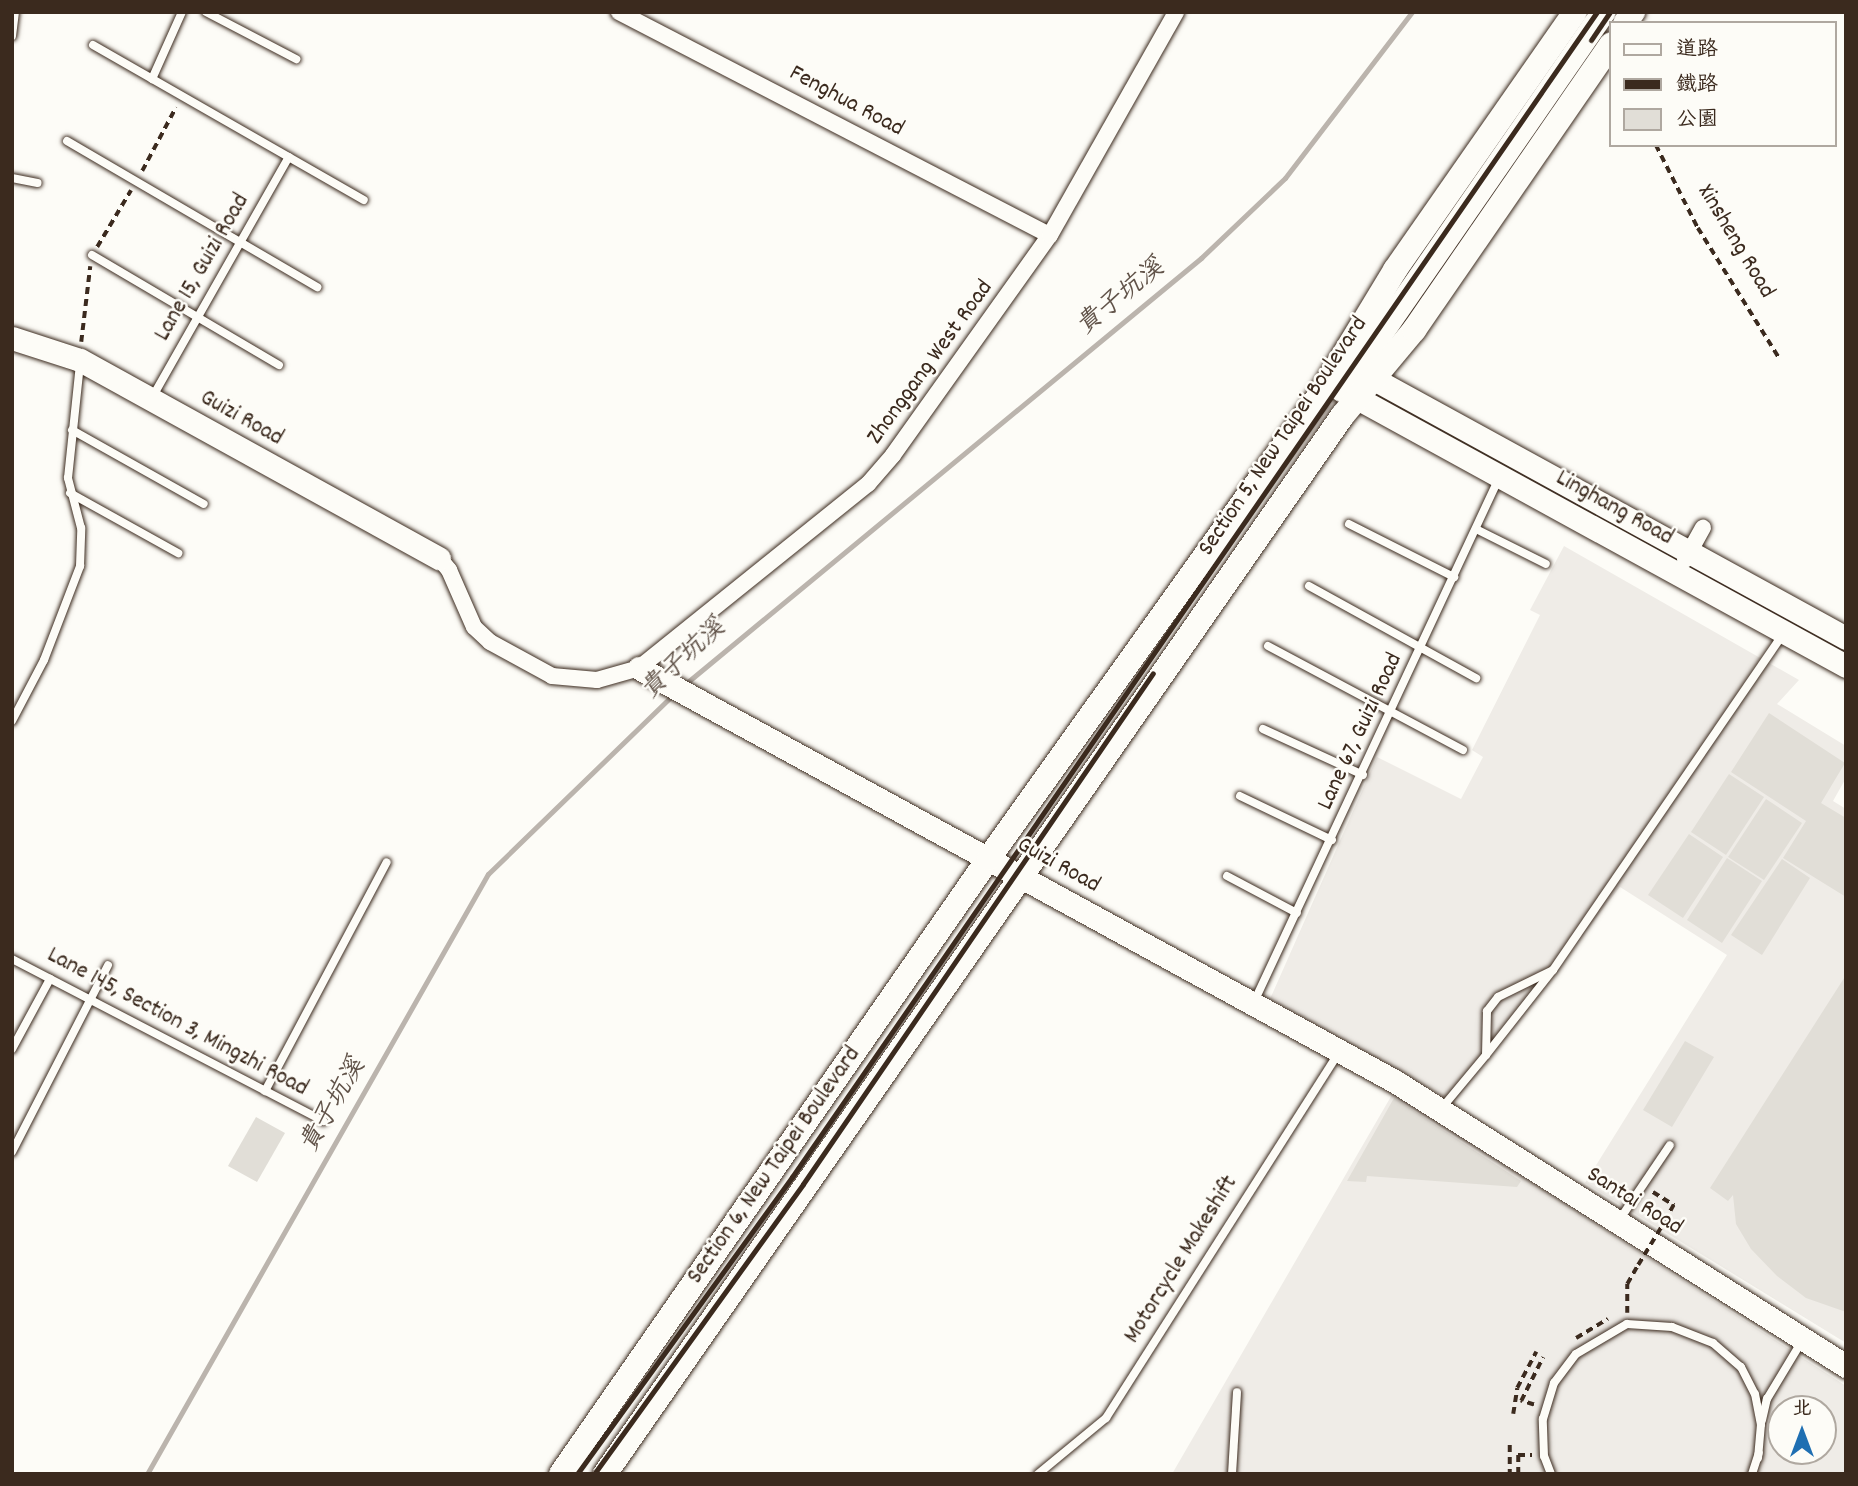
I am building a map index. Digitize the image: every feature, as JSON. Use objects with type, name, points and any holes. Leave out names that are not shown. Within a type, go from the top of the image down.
[{"type":"main road","name":"Section 5, New Taipei Boulevard","points":[[1372,378],[1414,330],[1597,26]]},
{"type":"main road","name":"Section 5, New Taipei Boulevard","points":[[989,858],[1317,399],[1395,270],[1597,26]]},
{"type":"main road","name":"Section 5, New Taipei Boulevard","points":[[1024,878],[1597,26]]},
{"type":"main road","points":[[1317,399],[1347,401],[1372,378]]},
{"type":"main road","name":"Section 6, New Taipei Boulevard","points":[[561,1474],[989,858]]},
{"type":"main road","name":"Section 6, New Taipei Boulevard","points":[[605,1474],[1024,878]]},
{"type":"street","name":"Fenghua Road","points":[[619,12],[1050,235]]},
{"type":"street","name":"Zhonggang West Road","points":[[639,668],[868,484],[915,428],[1050,235],[1176,12]]},
{"type":"street","name":"Guizi Road","points":[[12,338],[80,360],[439,558]]},
{"type":"street","name":"Linghang Road","points":[[1372,378],[1846,638]]},
{"type":"street","name":"Linghang Road","points":[[1347,401],[1500,476],[1846,666]]},
{"type":"street","points":[[1677,574],[1703,528]]},
{"type":"street","points":[[439,558],[449,570],[474,627],[491,642],[552,676],[597,680],[639,668]]},
{"type":"street","name":"Guizi Road","points":[[639,668],[1396,1082]]},
{"type":"street","name":"Santai Road","points":[[1396,1082],[1846,1366]]},
{"type":"lane","points":[[12,36],[15,12]]},
{"type":"lane","points":[[152,79],[182,12]]},
{"type":"lane","points":[[206,12],[296,59]]},
{"type":"lane","points":[[93,46],[364,200]]},
{"type":"lane","points":[[67,141],[317,287]]},
{"type":"lane","name":"Lane 15, Guizi Road","points":[[151,399],[289,157]]},
{"type":"lane","points":[[12,178],[38,183]]},
{"type":"lane","points":[[92,255],[279,365]]},
{"type":"lane","points":[[12,721],[44,660],[80,566],[81,528],[70,493],[72,430],[80,360]]},
{"type":"lane","points":[[72,430],[204,504]]},
{"type":"lane","name":"Lane 67, Guizi Road","points":[[1254,1002],[1394,710],[1500,476]]},
{"type":"lane","points":[[70,493],[178,553]]},
{"type":"lane","points":[[1349,524],[1454,577]]},
{"type":"lane","points":[[1476,529],[1546,564]]},
{"type":"lane","points":[[1309,586],[1476,678]]},
{"type":"lane","points":[[1440,1110],[1553,970],[1784,632]]},
{"type":"lane","points":[[1268,646],[1394,710],[1463,750]]},
{"type":"lane","points":[[1263,729],[1363,775]]},
{"type":"lane","points":[[1240,796],[1332,840]]},
{"type":"lane","points":[[265,1091],[387,862]]},
{"type":"lane","points":[[1227,876],[1297,913]]},
{"type":"lane","name":"Lane 145, Section 3, Mingzhi Road","points":[[12,959],[323,1121]]},
{"type":"lane","points":[[12,1152],[107,965]]},
{"type":"lane","points":[[1486,1055],[1487,1011],[1498,997],[1553,970]]},
{"type":"lane","points":[[12,1049],[50,979]]},
{"type":"lane","name":"Motorcycle Makeshift","points":[[1038,1474],[1106,1418],[1340,1051]]},
{"type":"lane","points":[[1618,1221],[1670,1144]]},
{"type":"lane","points":[[1551,1474],[1544,1456],[1546,1409],[1554,1383],[1576,1354],[1627,1324],[1672,1326],[1713,1343],[1741,1367],[1755,1394],[1761,1424]]},
{"type":"lane","points":[[1752,1474],[1768,1399],[1803,1339]]},
{"type":"lane","points":[[1232,1474],[1237,1392]]},
{"type":"path","points":[[80,360],[92,255],[182,96]]},
{"type":"path","name":"Xinsheng Road","points":[[1657,147],[1698,228],[1780,359]]},
{"type":"path","points":[[1627,1324],[1627,1284],[1674,1205],[1661,1197]]},
{"type":"path","points":[[1513,1414],[1517,1388],[1536,1352]]},
{"type":"path","points":[[1543,1357],[1521,1401],[1546,1409]]},
{"type":"path","points":[[1510,1445],[1510,1474]]},
{"type":"path","points":[[1518,1474],[1518,1455],[1544,1456]]},
{"type":"shaded area","points":[[1564,546],[1799,680],[1777,704],[1846,746],[1846,778],[1833,801],[1846,809],[1846,1343],[1585,1183],[1727,955],[1620,887],[1454,1102],[1270,999],[1377,757],[1461,799],[1483,757],[1472,750],[1540,615],[1530,610]]},
{"type":"shaded area","points":[[1393,1093],[1846,1386],[1846,1474],[1172,1474]]},
{"type":"green space","points":[[1769,713],[1845,763],[1821,803],[1846,818],[1846,897],[1783,858],[1806,821],[1731,772]]},
{"type":"green space","points":[[1729,774],[1764,797],[1726,855],[1691,832]]},
{"type":"green space","points":[[1766,799],[1802,823],[1764,880],[1728,857]]},
{"type":"green space","points":[[1689,834],[1723,857],[1683,918],[1648,895]]},
{"type":"green space","points":[[1727,858],[1762,881],[1722,943],[1687,920]]},
{"type":"green space","points":[[1782,859],[1810,878],[1762,955],[1731,935]]},
{"type":"green space","points":[[1846,975],[1846,1312],[1806,1298],[1777,1276],[1751,1249],[1736,1224],[1733,1195],[1728,1201],[1710,1188]]},
{"type":"green space","points":[[1685,1041],[1714,1057],[1672,1127],[1643,1110]]},
{"type":"green space","points":[[1394,1098],[1521,1181],[1517,1187],[1367,1176],[1366,1182],[1347,1181]]},
{"type":"green space","points":[[256,1117],[285,1133],[257,1182],[228,1166]]},
{"type":"waterway","name":"貴子坑溪","points":[[684,685],[1201,258],[1285,178],[1412,12]]},
{"type":"waterway","name":"貴子坑溪","points":[[147,1474],[488,874],[674,694]]},
{"type":"railway","points":[[577,1474],[792,1177],[1597,12]]},
{"type":"railway","points":[[1591,40],[1610,12]]},
{"type":"railway","points":[[594,1474],[803,1184],[1153,673]]}]
